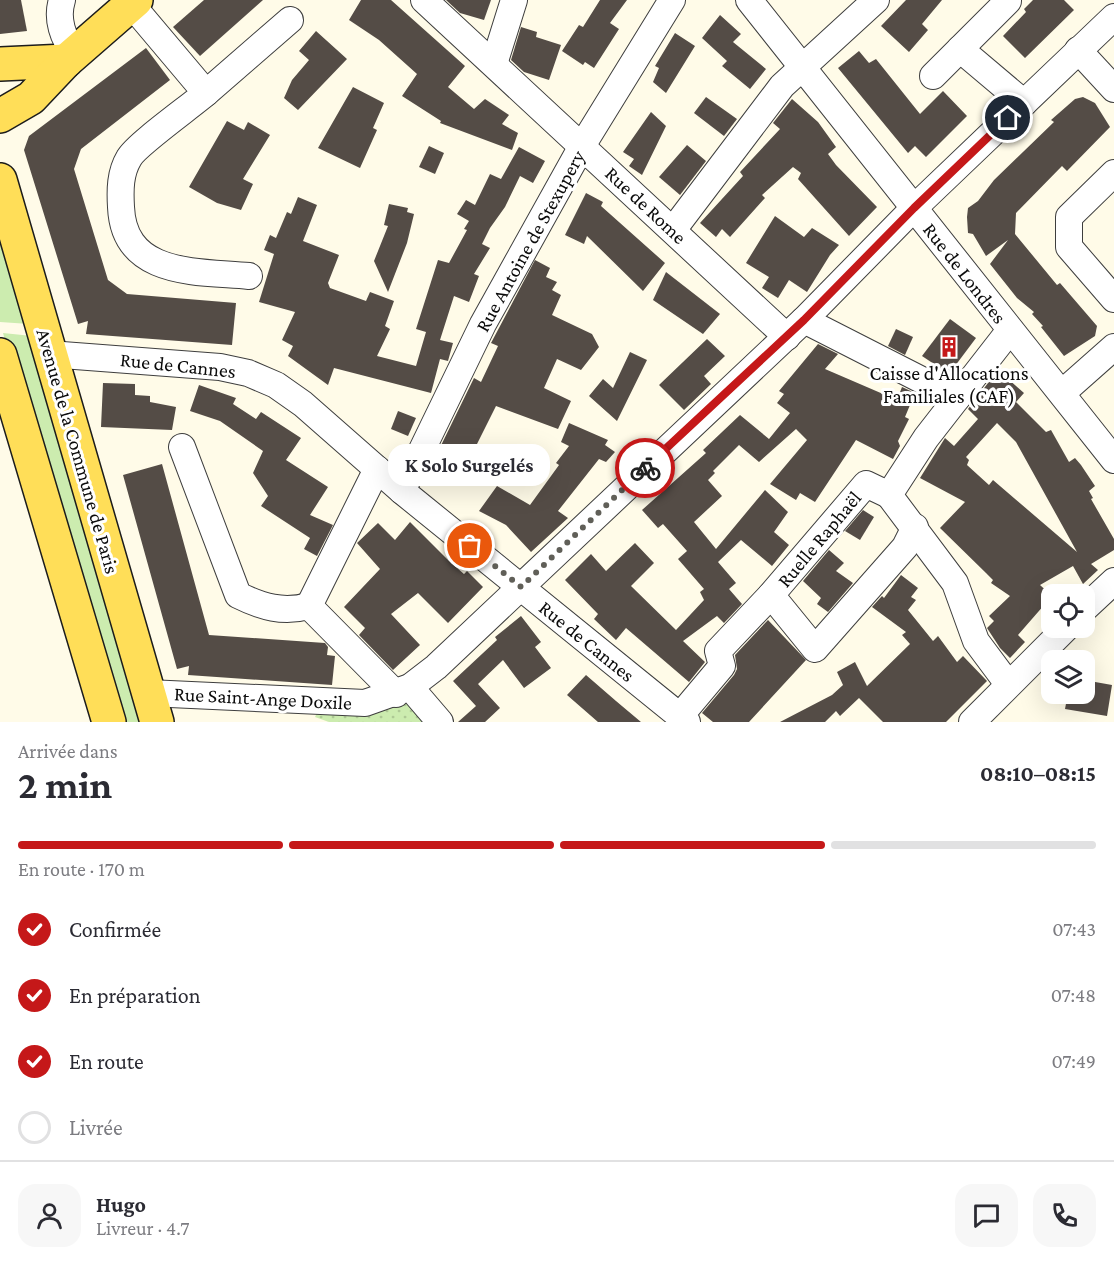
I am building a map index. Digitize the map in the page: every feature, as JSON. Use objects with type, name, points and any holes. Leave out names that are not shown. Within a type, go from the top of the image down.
[{"type":"main road","points":[[0,116],[31,98],[70,57],[134,2]]},
{"type":"main road","points":[[0,64],[70,57]]},
{"type":"main road","name":"Avenue de la Commune de Paris","points":[[0,180],[153,707]]},
{"type":"main road","points":[[0,355],[108,722]]},
{"type":"street","points":[[62,0],[60,6],[63,39],[70,57]]},
{"type":"street","name":"Rue de Rome","points":[[424,0],[674,230],[796,329],[957,398]]},
{"type":"street","points":[[494,64],[514,0]]},
{"type":"street","name":"Rue Antoine de Stexupery","points":[[402,491],[483,324],[582,146],[672,0]]},
{"type":"street","name":"Rue de Londres","points":[[749,0],[1114,460]]},
{"type":"street","points":[[674,230],[782,86],[876,0]]},
{"type":"street","points":[[1110,21],[1111,0]]},
{"type":"street","points":[[933,76],[1008,1]]},
{"type":"street","points":[[134,2],[206,93]]},
{"type":"street","points":[[249,276],[176,269],[147,260],[126,235],[121,210],[120,181],[129,157],[290,20]]},
{"type":"street","name":"Rue Saint-Ange Doxile","points":[[153,707],[365,703],[403,690],[436,667],[796,329],[914,208],[1110,21]]},
{"type":"street","points":[[960,49],[1024,103]]},
{"type":"street","points":[[1078,50],[1114,89]]},
{"type":"street","points":[[1114,173],[1069,217],[1069,248],[1114,299]]},
{"type":"street","name":"Ruelle Raphaël","points":[[684,719],[722,666],[718,651],[771,595],[866,484],[889,495],[957,398],[1010,330]]},
{"type":"street","points":[[1062,393],[1114,347]]},
{"type":"street","name":"Rue de Cannes","points":[[49,354],[220,367],[248,372],[276,385],[303,404],[402,491],[684,719]]},
{"type":"street","points":[[182,447],[238,595],[261,606],[292,611],[309,606],[377,469]]},
{"type":"street","points":[[889,495],[915,526],[955,583],[976,641],[1008,684]]},
{"type":"street","points":[[771,595],[815,649],[905,547],[915,526]]},
{"type":"street","points":[[1095,598],[1114,580]]},
{"type":"street","points":[[309,606],[440,722]]},
{"type":"street","points":[[972,722],[1056,638]]},
{"type":"green space","points":[[0,223],[29,324],[0,322]]},
{"type":"green space","points":[[3,333],[32,336],[146,722],[116,722]]},
{"type":"green space","points":[[408,700],[432,722],[329,722],[315,717],[318,711]]},
{"type":"building","points":[[0,0],[21,0],[27,31],[0,34]]},
{"type":"building","points":[[204,0],[263,0],[200,56],[173,27]]},
{"type":"building","points":[[361,0],[391,0],[465,66],[448,87],[474,109],[485,99],[509,115],[502,124],[518,133],[512,150],[440,123],[441,121],[402,96],[417,74],[379,40],[349,20]]},
{"type":"building","points":[[446,0],[491,0],[484,20],[460,13]]},
{"type":"building","points":[[600,0],[627,0],[610,23],[619,29],[594,68],[585,62],[583,65],[562,51],[579,25],[583,27]]},
{"type":"building","points":[[906,0],[942,0],[922,24],[928,30],[909,52],[881,26]]},
{"type":"building","points":[[1033,0],[1064,0],[1074,10],[1025,58],[1003,36],[1026,12],[1024,9]]},
{"type":"building","points":[[720,15],[741,34],[733,42],[766,69],[750,89],[722,66],[727,61],[702,38]]},
{"type":"building","points":[[521,27],[537,32],[536,37],[561,45],[549,80],[524,72],[511,60]]},
{"type":"building","points":[[316,31],[347,59],[298,110],[284,98],[292,80],[309,60],[299,51]]},
{"type":"building","points":[[675,33],[695,46],[666,93],[653,82],[659,68],[655,66]]},
{"type":"building","points":[[146,48],[170,80],[81,149],[74,169],[108,280],[127,294],[236,303],[232,345],[86,334],[88,321],[78,324],[24,150],[29,136]]},
{"type":"building","points":[[859,51],[869,63],[876,59],[920,114],[943,91],[967,116],[926,157],[915,146],[908,153],[838,68]]},
{"type":"building","points":[[353,87],[384,103],[373,128],[377,130],[360,168],[318,148]]},
{"type":"building","points":[[706,97],[737,119],[724,136],[694,113]]},
{"type":"building","points":[[1083,97],[1095,103],[1110,127],[1067,171],[1062,166],[1016,213],[1015,234],[1057,285],[1060,283],[1097,326],[1095,336],[1064,356],[1032,314],[1034,312],[1017,298],[990,264],[1008,240],[986,256],[973,234],[968,233],[967,217],[968,208],[978,201],[994,180],[1054,122],[1051,120],[1075,99]]},
{"type":"building","points":[[792,99],[818,122],[836,147],[828,154],[836,165],[877,207],[849,236],[798,179],[801,173],[793,167],[762,195],[765,198],[730,237],[722,229],[716,237],[700,223],[743,176],[740,172],[780,129],[773,123]]},
{"type":"building","points":[[651,112],[666,126],[642,175],[629,166],[634,159],[623,152]]},
{"type":"building","points":[[227,121],[244,130],[248,122],[270,135],[243,179],[253,184],[241,210],[217,203],[189,187]]},
{"type":"building","points":[[687,145],[706,161],[680,195],[659,177]]},
{"type":"building","points":[[429,146],[444,153],[435,174],[419,167]]},
{"type":"building","points":[[519,147],[545,161],[533,183],[520,176],[505,207],[490,228],[482,244],[490,248],[474,274],[479,276],[469,302],[454,296],[440,340],[453,343],[448,361],[440,359],[431,393],[334,368],[328,385],[288,356],[293,346],[282,340],[295,312],[259,302],[274,254],[264,250],[270,235],[276,238],[287,212],[291,214],[298,197],[317,205],[303,241],[339,255],[328,283],[330,288],[366,301],[370,292],[394,301],[385,326],[390,329],[377,356],[416,366],[426,332],[416,329],[438,260],[449,263],[467,230],[464,229],[469,221],[457,214],[466,200],[475,205],[490,174],[501,179]]},
{"type":"building","points":[[586,193],[603,202],[601,206],[665,263],[643,291],[587,236],[584,244],[565,235]]},
{"type":"building","points":[[389,204],[408,208],[407,212],[414,214],[407,243],[388,292],[374,261],[388,226],[384,225]]},
{"type":"building","points":[[775,216],[804,237],[812,228],[839,245],[830,255],[807,292],[789,280],[778,298],[762,288],[769,277],[746,263]]},
{"type":"building","points":[[535,260],[550,268],[546,277],[557,282],[552,290],[561,295],[552,315],[592,334],[599,347],[581,370],[557,359],[544,388],[571,401],[558,429],[496,406],[457,484],[429,470],[474,378],[481,382],[498,346],[491,343]]},
{"type":"building","points":[[666,272],[720,314],[703,334],[653,300]]},
{"type":"building","name":"Caisse d'Allocations Familiales (CAF)","points":[[950,319],[976,338],[949,374],[922,356]]},
{"type":"building","points":[[896,329],[913,337],[905,355],[888,346]]},
{"type":"building","points":[[707,339],[725,356],[704,376],[711,384],[684,410],[659,385]]},
{"type":"building","points":[[818,344],[838,354],[825,369],[897,400],[902,387],[915,393],[905,417],[909,419],[898,441],[900,446],[893,459],[856,440],[815,502],[800,493],[796,500],[770,484],[807,440],[796,429],[759,462],[739,445],[713,471],[715,473],[708,480],[722,496],[694,522],[716,549],[765,490],[788,512],[774,532],[789,545],[772,566],[741,540],[718,562],[736,583],[729,589],[742,604],[724,623],[717,616],[683,641],[705,662],[689,682],[626,628],[616,640],[594,619],[598,614],[565,580],[591,554],[606,571],[635,543],[654,563],[631,586],[676,630],[704,600],[700,592],[704,589],[678,559],[687,551],[663,524],[658,528],[642,510],[706,453],[703,450],[740,415],[769,439],[790,413],[777,403],[784,394],[779,391]]},
{"type":"building","points":[[630,352],[647,360],[617,421],[589,396],[603,379],[613,388]]},
{"type":"building","points":[[998,370],[1024,393],[1016,402],[1046,432],[1051,430],[1069,462],[1075,458],[1081,465],[1095,486],[1089,491],[1093,498],[1091,499],[1114,539],[1114,550],[1091,564],[1098,570],[1083,584],[1073,566],[1040,585],[1041,609],[1018,635],[1025,642],[1010,658],[1000,648],[987,628],[994,621],[989,616],[1010,596],[991,583],[993,580],[940,528],[965,502],[920,478],[945,438],[954,446],[978,419],[968,409]],"holes":[[[997,423],[1016,442],[1077,552],[993,480],[989,485],[967,465],[969,460],[966,457]]]},
{"type":"building","points":[[103,383],[135,384],[135,395],[150,396],[150,402],[176,407],[172,430],[101,427]]},
{"type":"building","points":[[199,385],[236,398],[233,404],[256,419],[261,412],[301,438],[286,460],[328,487],[310,515],[333,525],[317,556],[304,549],[310,538],[261,506],[268,496],[253,473],[263,451],[220,421],[190,411]]},
{"type":"building","points":[[398,411],[416,418],[408,436],[391,429]]},
{"type":"building","points":[[569,423],[608,440],[605,445],[615,452],[606,462],[599,459],[558,511],[568,518],[531,552],[506,525],[479,511],[497,486],[530,505],[559,465],[556,463],[569,446],[561,442]]},
{"type":"building","points":[[508,451],[523,460],[514,473],[499,463]]},
{"type":"building","points":[[162,464],[209,635],[325,643],[328,647],[327,655],[335,656],[332,685],[188,675],[189,666],[177,669],[123,475]]},
{"type":"building","points":[[863,510],[874,517],[860,540],[845,531]]},
{"type":"building","points":[[410,522],[449,561],[464,574],[467,571],[483,587],[448,623],[418,593],[391,614],[420,645],[393,670],[359,635],[365,628],[344,607],[380,569],[357,543],[378,523],[395,540]]},
{"type":"building","points":[[829,550],[844,563],[836,571],[853,583],[828,612],[817,604],[821,598],[803,581]]},
{"type":"building","points":[[901,575],[918,588],[911,597],[916,600],[908,610],[933,641],[938,636],[957,662],[963,656],[987,681],[946,722],[883,722],[859,698],[840,716],[836,711],[825,722],[780,722],[832,695],[843,685],[837,672],[855,662],[867,686],[910,644],[902,635],[906,632],[872,607],[882,596],[884,598]]},
{"type":"building","points":[[521,616],[541,642],[535,647],[551,668],[524,688],[503,660],[478,684],[500,708],[485,722],[458,722],[476,706],[453,681],[497,640],[495,637]]},
{"type":"building","points":[[768,620],[806,660],[749,722],[713,722],[702,713],[734,675],[737,669],[735,655]]},
{"type":"building","points":[[586,675],[641,722],[598,722],[567,695]]},
{"type":"building","points":[[1095,682],[1112,685],[1107,716],[1065,709],[1066,704],[1095,704]]},
{"type":"way so far","points":[[470,546],[521,587],[645,468]]},
{"type":"place","name":"Caisse d'Allocations Familiales (CAF)","points":[[949,347]]},
{"type":"place","name":"K Solo Surgelés","points":[[470,546]]},
{"type":"route","points":[[645,468],[804,320],[914,208],[1008,118]]}]
